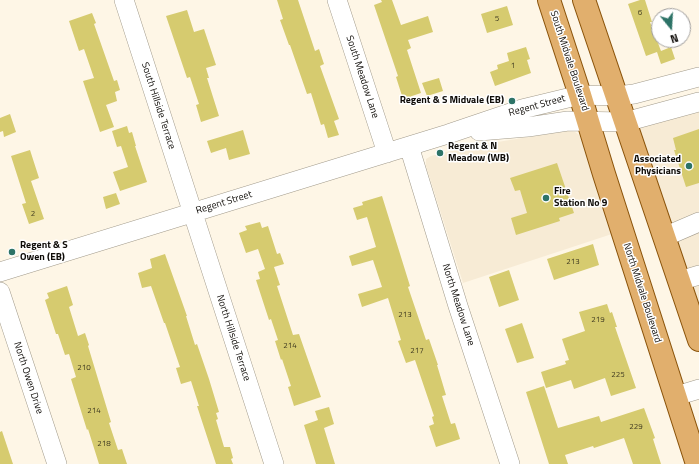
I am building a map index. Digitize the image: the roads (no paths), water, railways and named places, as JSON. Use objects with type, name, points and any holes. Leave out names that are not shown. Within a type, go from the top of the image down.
[{"type":"main road","name":"South Midvale Boulevard","points":[[549,0],[588,122]]},
{"type":"main road","points":[[584,0],[664,237],[689,278],[699,340]]},
{"type":"main road","name":"North Midvale Boulevard","points":[[588,122],[676,396],[694,434],[698,464]]},
{"type":"street","name":"South Hillside Terrace","points":[[124,0],[193,212]]},
{"type":"street","name":"South Meadow Lane","points":[[337,0],[387,153]]},
{"type":"street","name":"Regent Street","points":[[0,272],[448,134],[522,109],[580,95],[617,96],[634,94],[699,77]]},
{"type":"street","name":"Regent Street","points":[[448,134],[528,127],[568,121],[626,122],[699,102]]},
{"type":"street","name":"North Meadow Lane","points":[[409,146],[456,299],[510,464]]},
{"type":"street","name":"North Hillside Terrace","points":[[193,212],[274,464]]},
{"type":"street","points":[[664,237],[699,222]]},
{"type":"street","name":"North Owen Drive","points":[[0,292],[57,464]]},
{"type":"street","points":[[676,396],[699,389]]},
{"type":"place","name":"Regent & S Midvale (EB)","points":[[512,101]]},
{"type":"place","name":"Regent & N Meadow (WB)","points":[[440,153]]},
{"type":"place","name":"Associated Physicians","points":[[689,166]]},
{"type":"place","name":"Fire Station No 9","points":[[546,198]]},
{"type":"place","name":"Regent & S Owen (EB)","points":[[12,252]]}]
